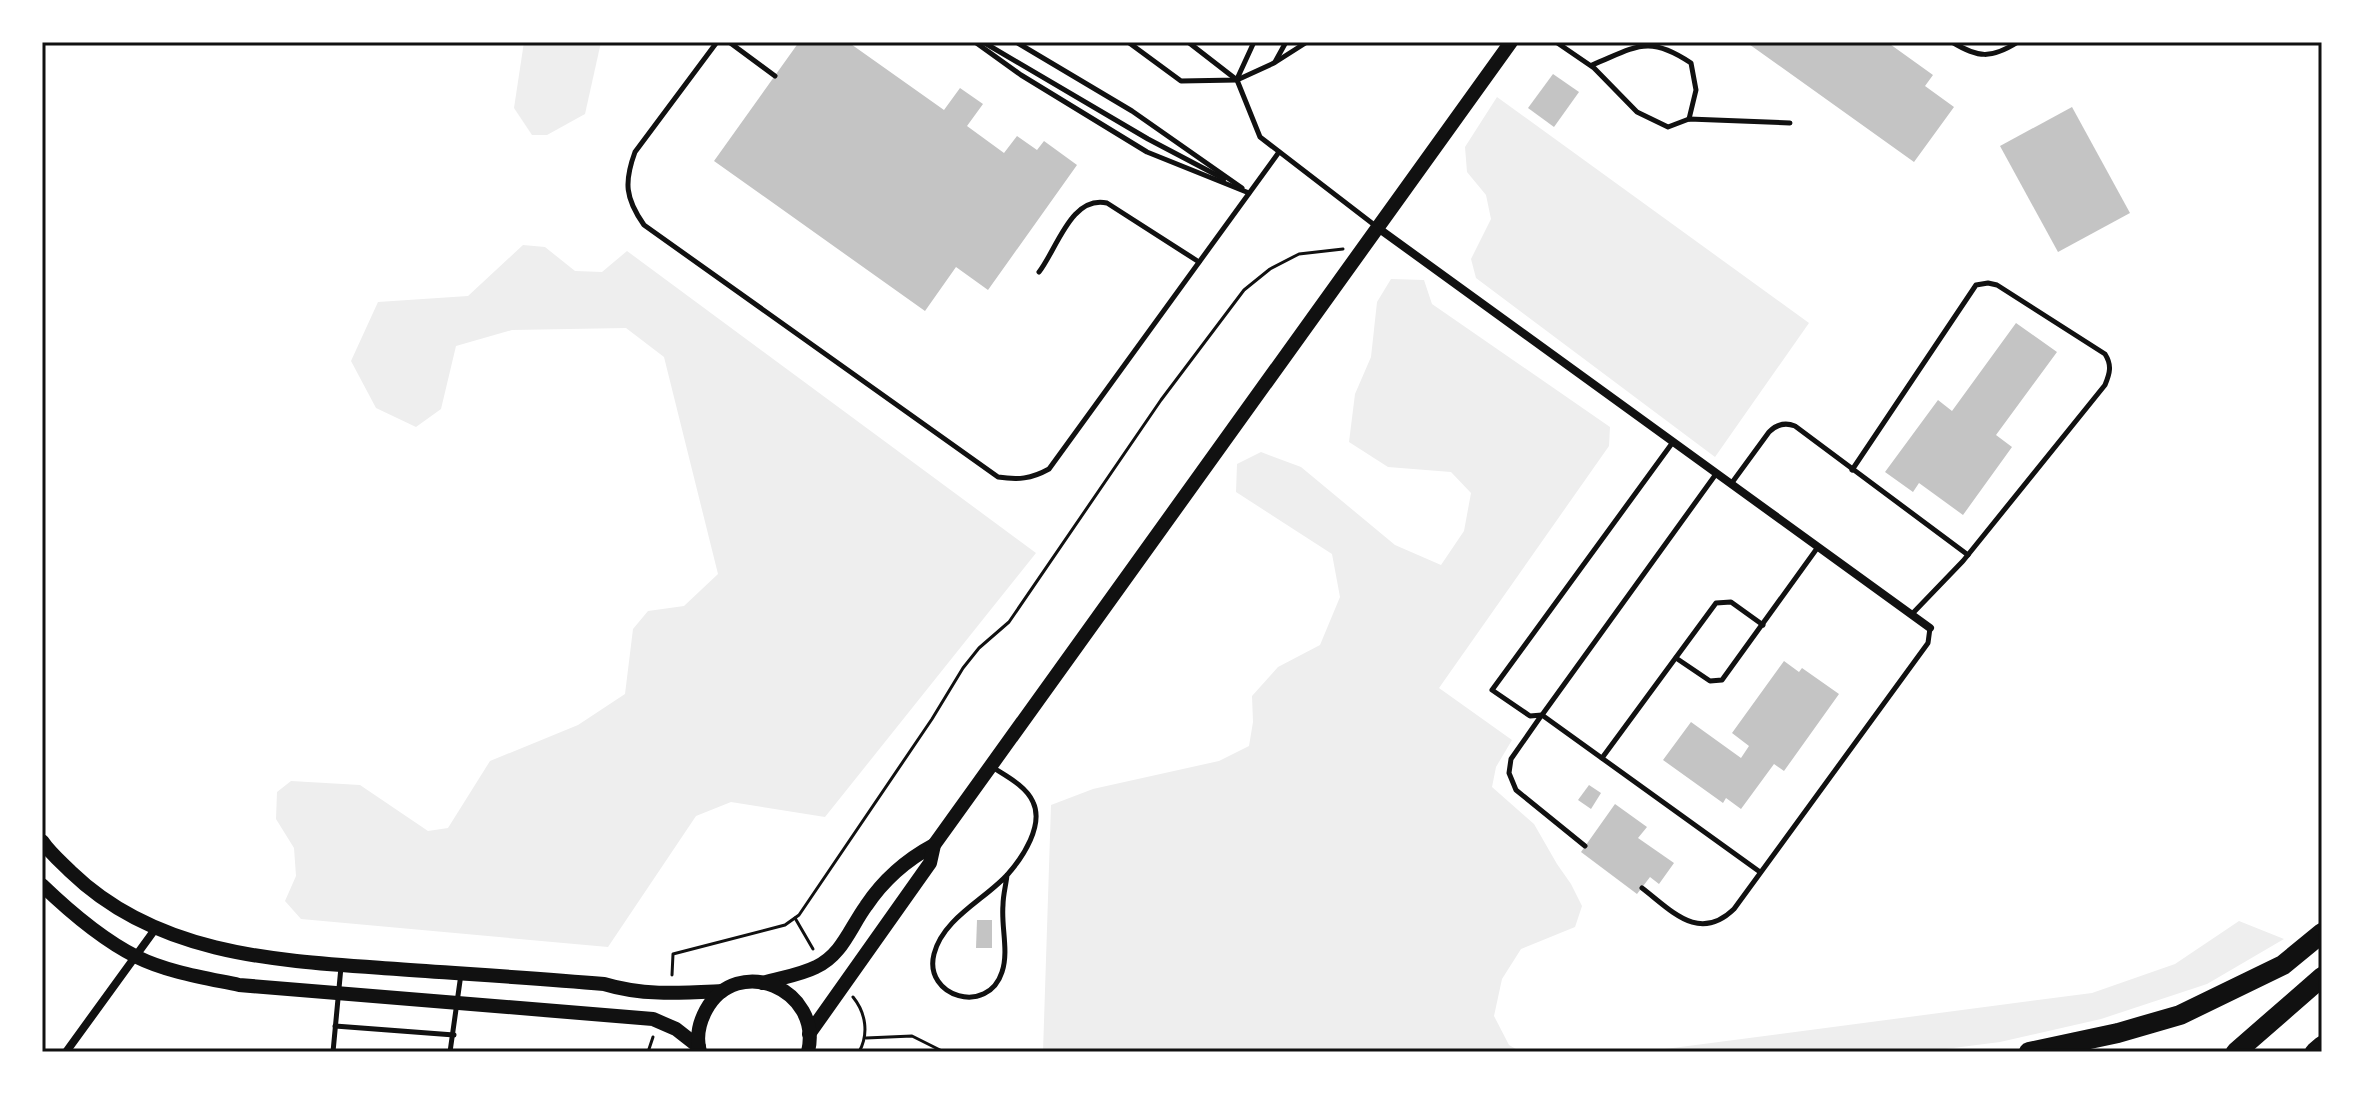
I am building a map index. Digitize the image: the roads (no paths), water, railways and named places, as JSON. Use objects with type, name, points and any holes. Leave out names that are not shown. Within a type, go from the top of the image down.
[{"type":"highway","points":[[2029,1052],[2118,1033],[2180,1015],[2283,965],[2322,933]]},
{"type":"highway","points":[[2236,1052],[2322,977]]},
{"type":"main road","points":[[809,1047],[930,863],[934,845],[1511,42]]},
{"type":"main road","points":[[42,841],[88,888],[127,915],[202,945],[235,954],[296,963],[591,983],[626,991],[672,994],[722,991],[738,984],[776,985],[792,996],[804,1011],[809,1047]]},
{"type":"main road","points":[[763,983],[816,967],[833,956],[883,884],[909,858],[934,845]]},
{"type":"main road","points":[[42,885],[136,957],[202,977],[239,985],[653,1019],[676,1029],[699,1050]]},
{"type":"main road","points":[[699,1050],[701,1019],[722,991]]},
{"type":"street","points":[[1378,228],[1930,628]]},
{"type":"street","points":[[66,1052],[156,928]]},
{"type":"lane","points":[[717,42],[635,152],[627,172],[627,191],[634,210],[644,225],[998,477],[1019,480],[1049,469],[1279,152]]},
{"type":"lane","points":[[729,42],[775,76]]},
{"type":"lane","points":[[975,42],[1021,75],[1147,152],[1249,193]]},
{"type":"lane","points":[[983,42],[1148,139],[1249,193]]},
{"type":"lane","points":[[1016,42],[1132,111],[1249,193]]},
{"type":"lane","points":[[1128,42],[1181,81],[1237,80],[1274,63],[1307,42]]},
{"type":"lane","points":[[1188,42],[1237,80],[1260,137],[1378,228]]},
{"type":"lane","points":[[1237,80],[1254,42]]},
{"type":"lane","points":[[1274,63],[1286,42]]},
{"type":"lane","points":[[1556,42],[1591,66],[1637,112],[1668,127],[1689,119],[1790,123]]},
{"type":"lane","points":[[1952,42],[1976,55],[1996,53],[2018,42]]},
{"type":"lane","points":[[1591,66],[1638,46],[1655,44],[1674,52],[1691,63],[1696,90],[1689,119]]},
{"type":"lane","points":[[1039,272],[1051,256],[1060,233],[1084,206],[1099,201],[1107,203],[1199,262]]},
{"type":"lane","points":[[1852,470],[1976,285],[1997,285],[2105,354],[2110,362],[2105,385],[1968,555],[1912,614]]},
{"type":"lane","points":[[1731,484],[1769,432],[1775,426],[1787,423],[1968,555]]},
{"type":"lane","points":[[1673,442],[1492,690],[1530,716],[1542,715],[1760,872]]},
{"type":"lane","points":[[1585,846],[1516,790],[1509,773],[1511,759],[1716,473]]},
{"type":"lane","points":[[1676,658],[1710,681],[1722,680],[1818,547]]},
{"type":"lane","points":[[1602,758],[1716,603],[1731,602],[1763,625]]},
{"type":"lane","points":[[1642,888],[1689,923],[1704,926],[1725,918],[1928,643],[1930,628]]},
{"type":"lane","points":[[991,766],[1022,787],[1034,803],[1035,828],[1007,875],[983,894],[946,932],[934,954],[935,973],[944,989],[961,998],[983,996],[999,983],[1004,968],[1003,905],[1007,875]]},
{"type":"lane","points":[[333,1052],[341,966]]},
{"type":"lane","points":[[450,1052],[461,973]]},
{"type":"lane","points":[[335,1026],[454,1035]]}]
